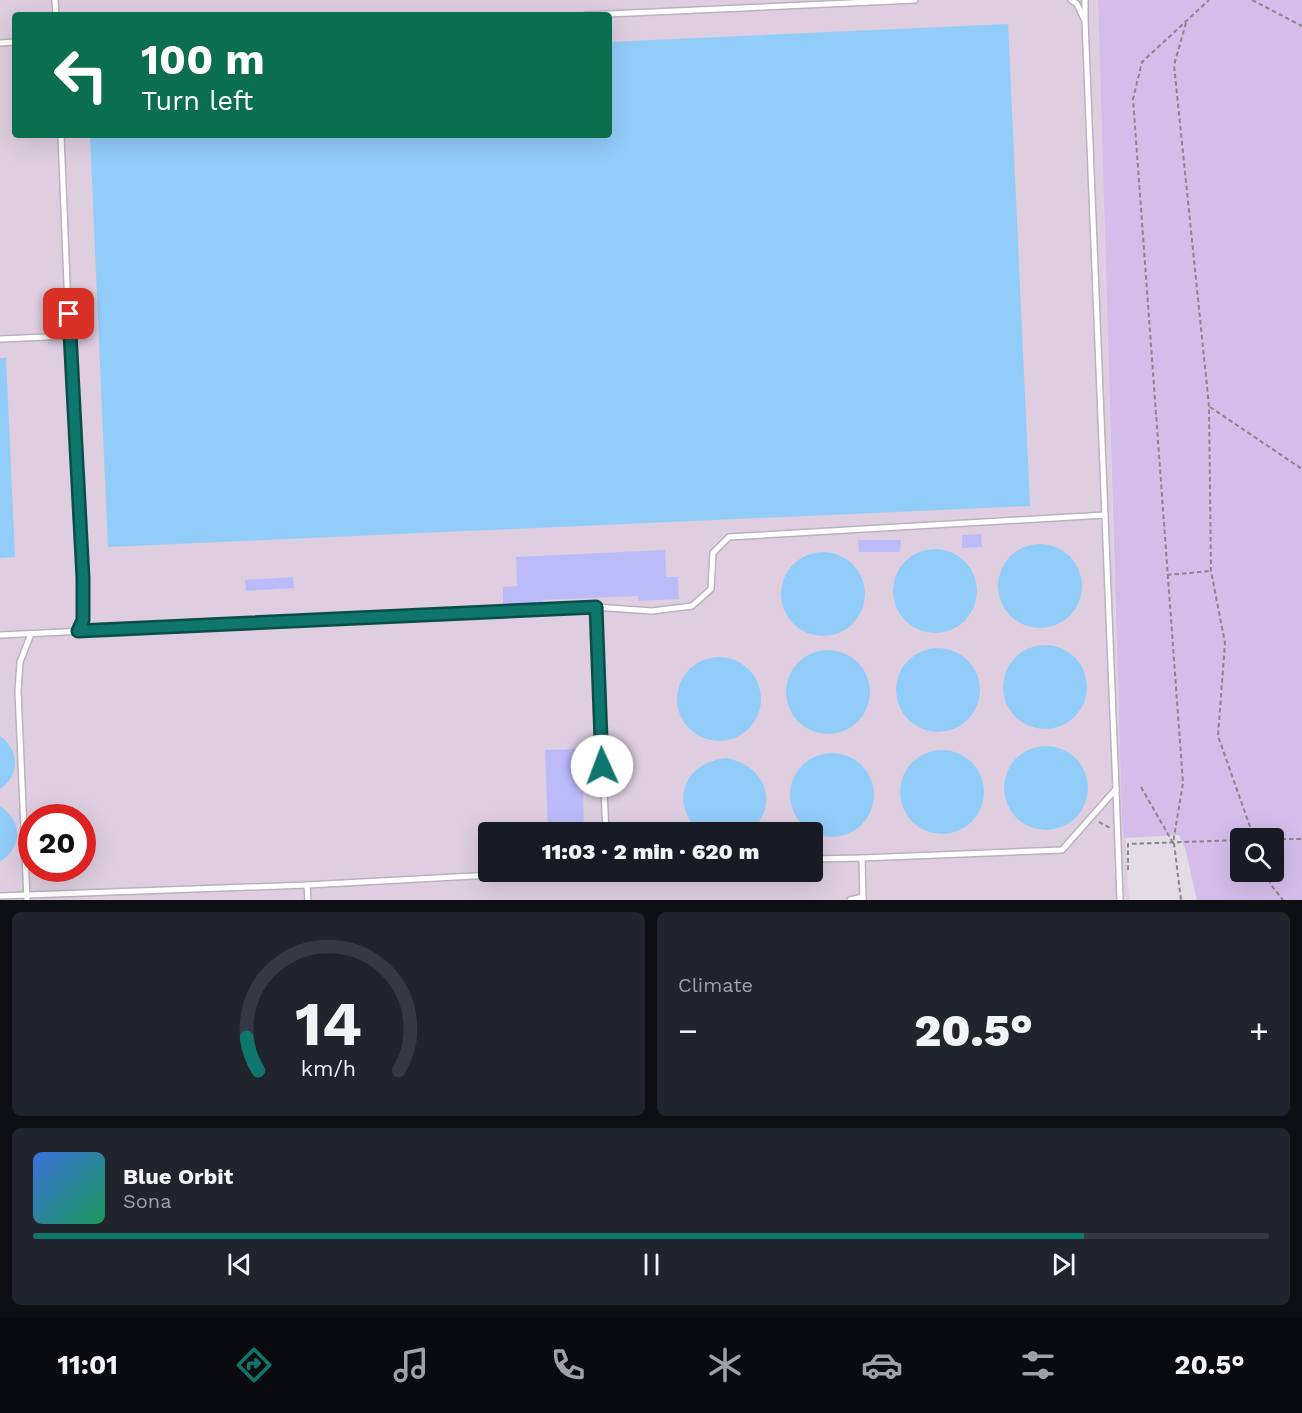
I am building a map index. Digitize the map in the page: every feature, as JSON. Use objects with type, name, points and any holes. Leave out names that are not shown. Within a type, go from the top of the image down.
[{"type":"lane","points":[[612,14],[915,0]]},
{"type":"lane","points":[[1071,0],[1077,4],[1085,21]]},
{"type":"lane","points":[[1085,0],[1119,900]]},
{"type":"lane","points":[[61,138],[83,578],[83,620],[78,631]]},
{"type":"lane","points":[[0,339],[70,336]]},
{"type":"lane","points":[[0,635],[596,607],[652,611],[692,606],[711,589],[713,553],[729,537],[1105,515]]},
{"type":"lane","points":[[596,607],[606,822]]},
{"type":"lane","points":[[27,897],[18,691],[20,662],[31,634]]},
{"type":"lane","points":[[823,860],[1062,850],[1116,789]]},
{"type":"lane","points":[[850,900],[863,899],[862,858]]},
{"type":"lane","points":[[0,896],[27,897],[478,876]]},
{"type":"lane","points":[[307,885],[308,900]]},
{"type":"path","points":[[1180,900],[1173,843],[1183,783],[1133,99],[1142,62],[1209,0]]},
{"type":"path","points":[[1252,0],[1302,26]]},
{"type":"path","points":[[1187,20],[1174,65],[1209,406],[1211,571],[1225,643],[1218,736],[1250,828]]},
{"type":"path","points":[[1209,406],[1302,470]]},
{"type":"path","points":[[1167,575],[1211,571]]},
{"type":"path","points":[[1141,787],[1173,843]]},
{"type":"path","points":[[1091,817],[1117,832]]},
{"type":"path","points":[[1284,839],[1302,839]]},
{"type":"path","points":[[1128,870],[1128,844],[1230,840]]},
{"type":"path","points":[[1270,882],[1283,900]]},
{"type":"shaded area","points":[[0,0],[1098,0],[1118,710],[1129,900],[0,900]]},
{"type":"shaded area","points":[[1098,0],[1302,0],[1302,900],[1197,900],[1185,848],[1179,835],[1124,838]]},
{"type":"water","points":[[1008,24],[1030,506],[108,547],[90,138],[612,138],[612,42]]},
{"type":"water","points":[[0,358],[6,358],[15,557],[0,558]]},
{"type":"water","points":[[1040,544],[1063,551],[1075,563],[1082,586],[1075,609],[1063,621],[1040,628],[1017,621],[1005,609],[998,586],[1005,563],[1017,551]]},
{"type":"water","points":[[935,549],[958,556],[970,568],[977,591],[970,614],[958,626],[935,633],[912,626],[900,614],[893,591],[900,568],[912,556]]},
{"type":"water","points":[[823,552],[846,559],[858,571],[865,594],[858,617],[846,629],[823,636],[800,629],[788,617],[781,594],[788,571],[800,559]]},
{"type":"water","points":[[1045,645],[1068,652],[1080,664],[1087,687],[1080,710],[1068,722],[1045,729],[1022,722],[1010,710],[1003,687],[1010,664],[1022,652]]},
{"type":"water","points":[[938,648],[961,655],[973,667],[980,690],[973,713],[961,725],[938,732],[915,725],[903,713],[896,690],[903,667],[915,655]]},
{"type":"water","points":[[828,650],[851,657],[863,669],[870,692],[863,715],[851,727],[828,734],[805,727],[793,715],[786,692],[793,669],[805,657]]},
{"type":"water","points":[[719,657],[742,664],[754,676],[761,699],[754,722],[742,734],[719,741],[696,734],[684,722],[677,699],[684,676],[696,664]]},
{"type":"water","points":[[0,736],[11,748],[15,762],[11,777],[0,789]]},
{"type":"water","points":[[1046,746],[1069,753],[1081,765],[1088,788],[1081,811],[1069,823],[1046,830],[1023,823],[1011,811],[1004,788],[1011,765],[1023,753]]},
{"type":"water","points":[[942,750],[965,757],[977,769],[984,792],[977,815],[965,827],[942,834],[919,827],[907,815],[900,792],[907,769],[919,757]]},
{"type":"water","points":[[824,754],[840,754],[855,760],[867,772],[873,787],[873,803],[867,818],[855,830],[840,836],[823,836],[823,822],[801,822],[791,803],[791,787],[797,772],[809,760]]},
{"type":"water","points":[[726,758],[740,762],[759,777],[766,798],[765,810],[758,822],[692,822],[685,808],[683,796],[686,785],[691,775],[712,761]]},
{"type":"water","points":[[0,806],[13,819],[17,834],[13,849],[0,862]]},
{"type":"building","points":[[981,534],[982,547],[962,548],[962,535]]},
{"type":"building","points":[[858,540],[901,540],[900,552],[859,552]]},
{"type":"building","points":[[665,550],[666,577],[678,577],[679,599],[638,601],[638,596],[543,600],[543,605],[503,606],[503,587],[517,586],[516,557]]},
{"type":"building","points":[[293,577],[294,588],[246,591],[245,580]]},
{"type":"building","points":[[582,749],[584,822],[548,822],[545,750]]},
{"type":"route","points":[[69,314],[72,407],[83,578],[83,620],[78,631],[596,607],[602,766]]}]
